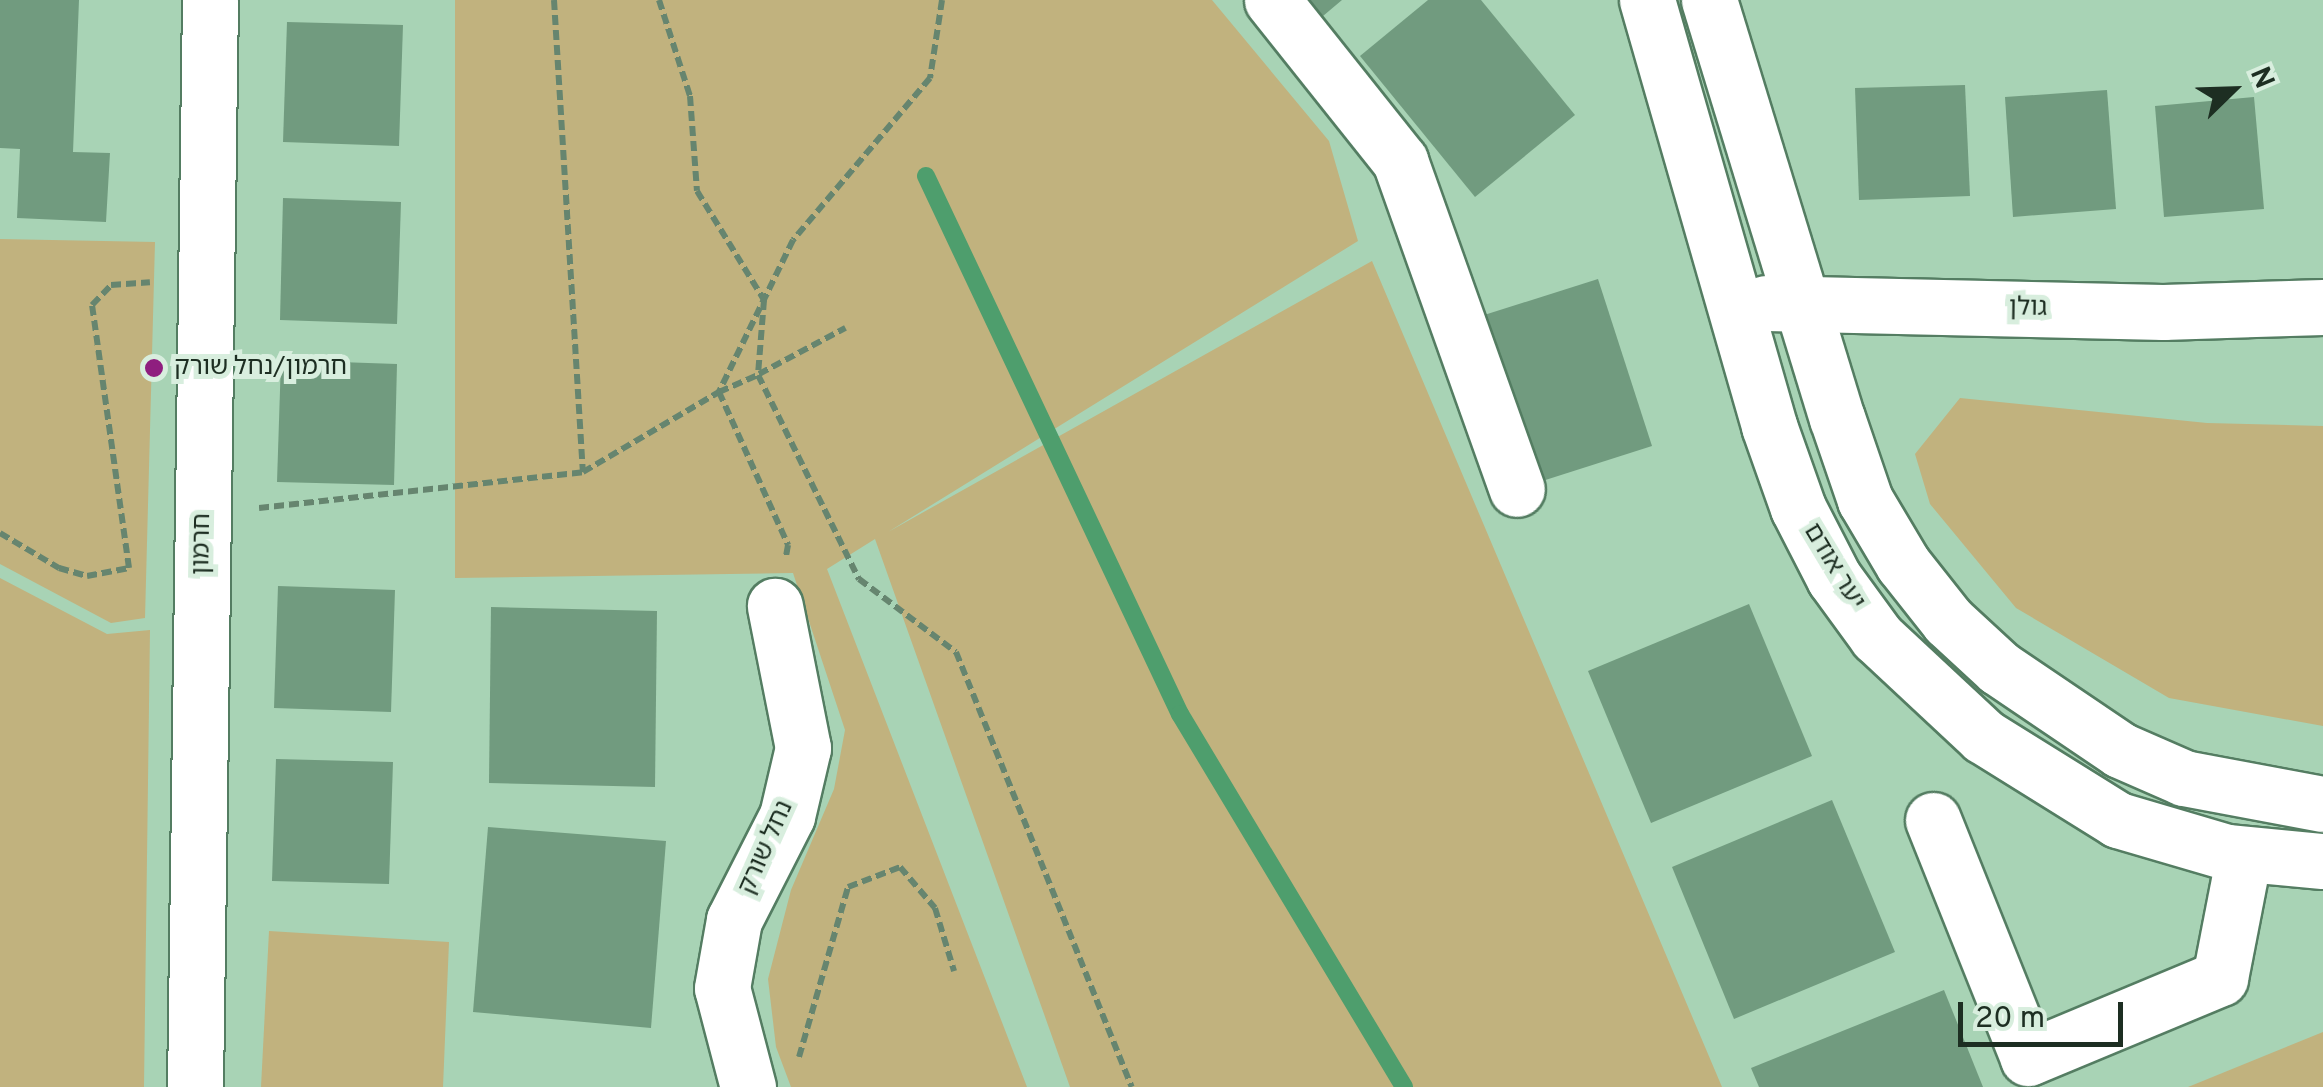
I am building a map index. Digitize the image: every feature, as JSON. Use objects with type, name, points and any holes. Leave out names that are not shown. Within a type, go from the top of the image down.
[{"type":"street","name":"חרמון","points":[[195,1087],[210,0]]},
{"type":"street","points":[[1272,0],[1400,161],[1517,489]]},
{"type":"street","name":"יער אודם","points":[[1647,0],[1733,302],[1798,508],[1834,578],[1877,636],[1983,736],[2051,783],[2168,840],[2244,855],[2323,861]]},
{"type":"street","points":[[1708,0],[1865,500],[1948,620],[1999,668],[2120,750],[2199,782],[2323,804]]},
{"type":"street","name":"גולן","points":[[1733,302],[2162,312],[2323,307]]},
{"type":"street","name":"נחל שורק","points":[[748,1087],[722,988],[734,920],[787,816],[803,748],[775,606]]},
{"type":"street","points":[[1933,820],[2028,1058],[2220,978],[2244,855]]},
{"type":"path","points":[[554,0],[583,472]]},
{"type":"path","points":[[659,0],[690,96],[697,191],[764,300],[758,374],[859,578],[956,652],[1132,1087]]},
{"type":"path","points":[[719,392],[793,240],[930,78],[942,0]]},
{"type":"path","points":[[0,533],[59,568],[87,576],[130,568],[92,305],[111,286],[206,276]]},
{"type":"path","points":[[203,514],[583,472],[719,392],[845,328]]},
{"type":"path","points":[[719,392],[788,545]]},
{"type":"path","points":[[810,1024],[830,930],[848,887],[900,867],[935,908],[954,972]]},
{"type":"shaded area","points":[[455,0],[1212,0],[1329,141],[1358,241],[888,532],[1372,261],[1722,1087],[1070,1087],[875,539],[827,569],[1027,1087],[791,1087],[776,1047],[768,979],[791,890],[834,789],[845,730],[793,573],[455,578]]},
{"type":"shaded area","points":[[0,239],[155,242],[145,618],[111,623],[0,564]]},
{"type":"shaded area","points":[[1960,398],[2207,423],[2323,426],[2323,726],[2169,698],[2016,608],[1930,504],[1915,454]]},
{"type":"shaded area","points":[[0,578],[107,634],[150,630],[144,1087],[0,1087]]},
{"type":"shaded area","points":[[269,931],[449,942],[443,1087],[261,1087]]},
{"type":"shaded area","points":[[2323,1032],[2323,1087],[2188,1087]]},
{"type":"building","points":[[0,0],[79,0],[73,152],[110,153],[106,222],[17,218],[20,149],[0,148]]},
{"type":"building","points":[[1310,0],[1342,0],[1323,16]]},
{"type":"building","points":[[1428,0],[1481,0],[1575,115],[1475,197],[1360,56]]},
{"type":"building","points":[[287,22],[403,25],[399,146],[283,142]]},
{"type":"building","points":[[1965,85],[1970,196],[1859,200],[1855,88]]},
{"type":"building","points":[[2107,90],[2116,209],[2013,217],[2005,97]]},
{"type":"building","points":[[2254,97],[2264,209],[2164,217],[2155,106]]},
{"type":"building","points":[[283,198],[401,202],[397,324],[280,320]]},
{"type":"building","points":[[1598,279],[1652,446],[1536,483],[1481,316]]},
{"type":"building","points":[[281,360],[397,364],[394,485],[277,482]]},
{"type":"building","points":[[278,586],[395,590],[391,712],[274,708]]},
{"type":"building","points":[[1749,604],[1812,756],[1651,823],[1588,671]]},
{"type":"building","points":[[491,607],[657,611],[655,787],[489,783]]},
{"type":"building","points":[[276,759],[393,762],[389,884],[272,881]]},
{"type":"building","points":[[1832,800],[1895,952],[1734,1019],[1672,867]]},
{"type":"building","points":[[488,827],[666,841],[651,1028],[473,1012]]},
{"type":"building","points":[[1944,990],[1983,1087],[1759,1087],[1751,1068]]},
{"type":"waterway","points":[[926,176],[1180,714],[1404,1087]]},
{"type":"place","name":"חרמון/נחל שורק","points":[[154,368]]}]
